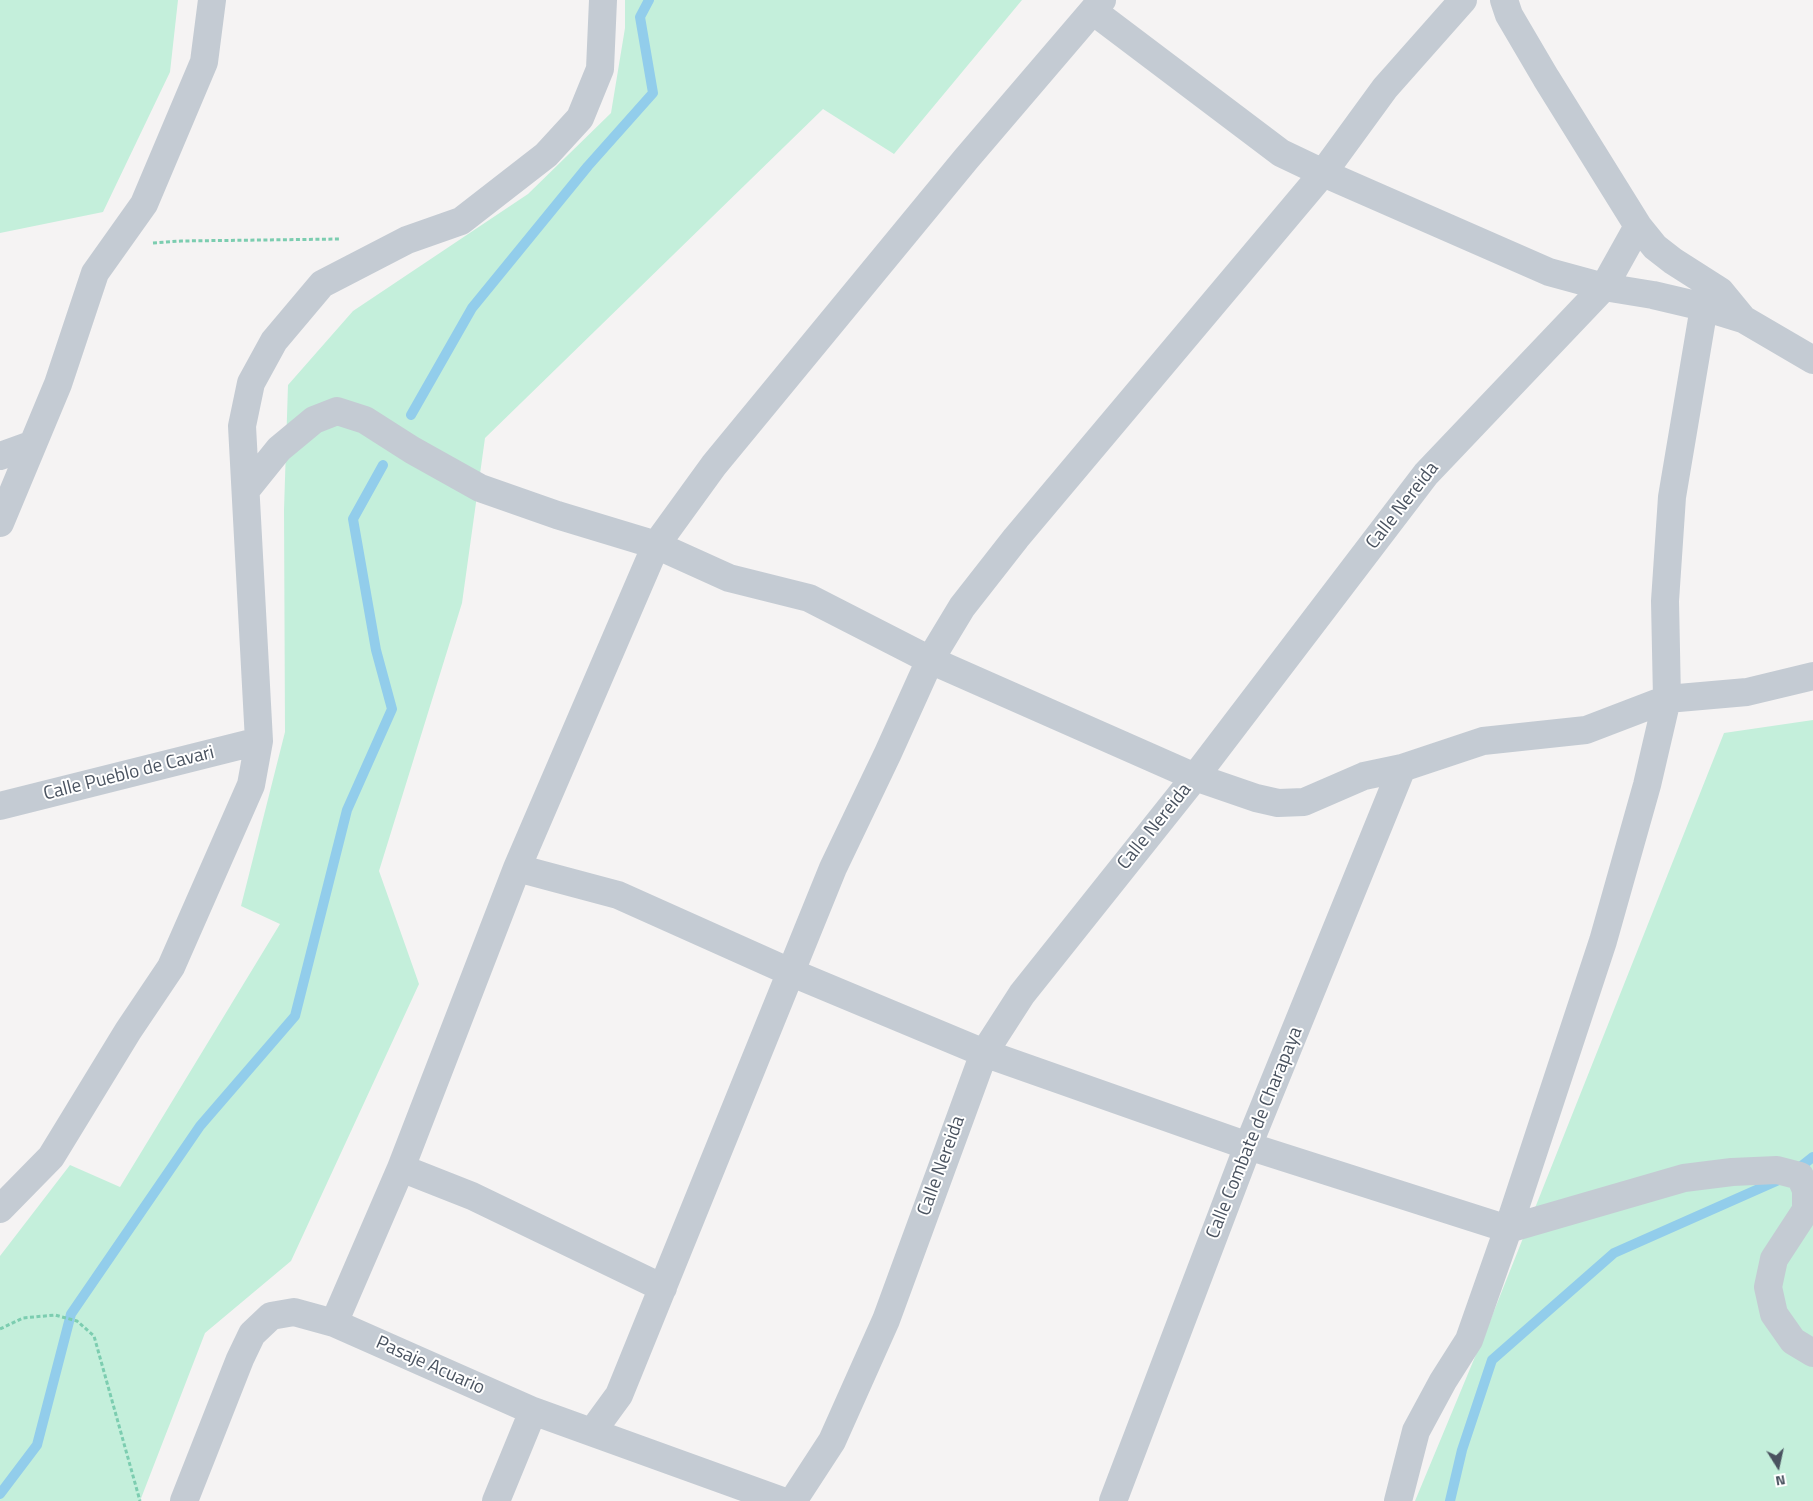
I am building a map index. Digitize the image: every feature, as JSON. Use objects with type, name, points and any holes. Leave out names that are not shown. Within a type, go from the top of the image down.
[{"type":"street","points":[[0,523],[58,384],[95,273],[144,204],[204,62],[212,0]]},
{"type":"street","points":[[0,1210],[51,1157],[128,1031],[172,967],[251,785],[258,741],[242,426],[251,383],[274,341],[322,284],[407,240],[461,221],[546,155],[580,118],[600,69],[603,0]]},
{"type":"street","points":[[592,1432],[619,1395],[833,868],[930,660],[962,607],[1016,538],[1323,173],[1385,88],[1463,0]]},
{"type":"street","points":[[1504,0],[1510,15],[1546,78],[1638,226],[1654,247],[1672,261],[1720,291],[1743,318]]},
{"type":"street","points":[[334,1323],[401,1168],[517,868],[656,545],[714,465],[960,167],[1097,6],[1281,153],[1549,272],[1604,288],[1653,295],[1743,318],[1813,360]]},
{"type":"street","name":"Calle Nereida","points":[[793,1501],[832,1441],[886,1320],[984,1053],[1022,994],[1195,777],[1426,474],[1604,288],[1638,226]]},
{"type":"street","points":[[1398,1501],[1416,1431],[1443,1381],[1469,1340],[1508,1229],[1603,941],[1647,785],[1667,699],[1665,600],[1672,497],[1704,307]]},
{"type":"street","points":[[246,490],[279,449],[314,420],[337,411],[364,420],[412,450],[480,488],[557,515],[656,545],[729,578],[809,598],[930,660],[1195,777],[1256,798],[1278,803],[1304,802],[1364,776],[1402,768],[1483,741],[1586,730],[1667,699],[1747,692],[1813,676]]},
{"type":"street","points":[[0,456],[31,446]]},
{"type":"street","name":"Calle Pueblo de Cavari","points":[[0,806],[258,741]]},
{"type":"street","name":"Calle Combate de Charapaya","points":[[1113,1501],[1248,1146],[1402,768]]},
{"type":"street","points":[[517,868],[618,895],[790,972],[984,1053],[1248,1146],[1508,1229],[1684,1178],[1732,1172],[1777,1170],[1800,1176],[1806,1190],[1806,1210],[1774,1259],[1768,1287],[1774,1314],[1792,1341],[1813,1353]]},
{"type":"street","points":[[401,1168],[472,1196],[663,1288]]},
{"type":"street","name":"Pasaje Acuario","points":[[184,1501],[240,1359],[252,1334],[271,1316],[294,1312],[334,1323],[533,1411],[782,1501]]},
{"type":"street","points":[[496,1501],[533,1411]]},
{"type":"path","points":[[113,246],[181,241],[292,238],[350,239]]},
{"type":"path","points":[[0,1329],[24,1318],[55,1315],[77,1321],[94,1336],[140,1501]]},
{"type":"green space","points":[[0,0],[178,0],[170,72],[103,212],[0,233]]},
{"type":"green space","points":[[625,0],[1022,0],[894,154],[823,109],[485,438],[462,603],[379,871],[419,984],[291,1261],[205,1333],[140,1501],[0,1501],[0,1256],[70,1165],[120,1187],[280,924],[241,906],[285,732],[284,510],[288,385],[353,311],[528,194],[611,113],[625,28]]},
{"type":"green space","points":[[1813,720],[1813,1501],[1415,1501],[1492,1316],[1724,733]]},
{"type":"waterway","points":[[411,415],[472,308],[588,166],[653,93],[640,17],[649,0]]},
{"type":"waterway","points":[[0,1494],[37,1445],[71,1314],[200,1126],[295,1016],[347,810],[392,709],[376,650],[353,519],[383,465]]},
{"type":"waterway","points":[[1794,1172],[1813,1157]]},
{"type":"waterway","points":[[1450,1501],[1462,1450],[1492,1360],[1614,1253],[1781,1179]]}]
